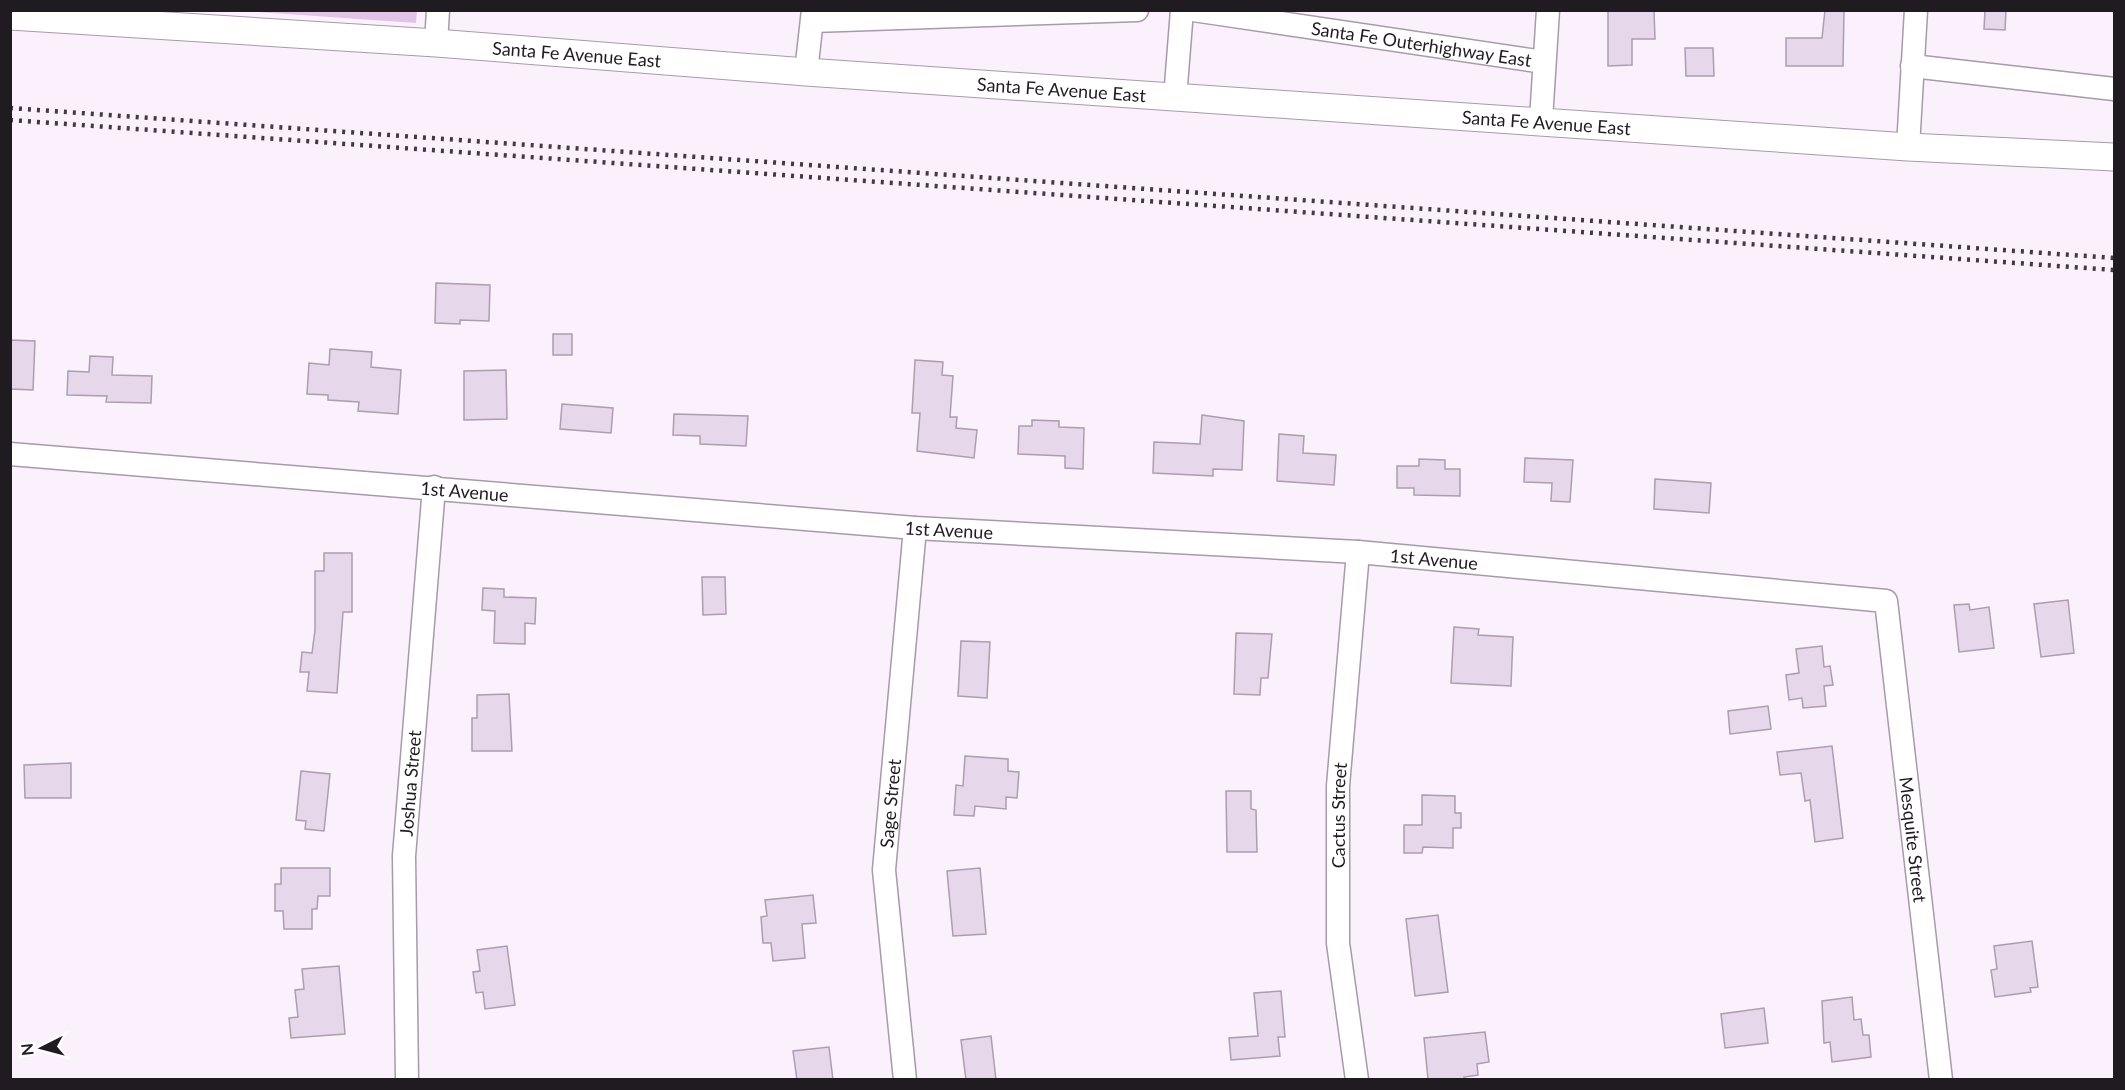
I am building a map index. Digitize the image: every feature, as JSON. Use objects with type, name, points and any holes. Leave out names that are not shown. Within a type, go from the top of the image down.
[{"type":"street","points":[[436,43],[438,10]]},
{"type":"street","points":[[806,72],[813,16],[1137,10]]},
{"type":"street","points":[[1175,98],[1182,10]]},
{"type":"street","name":"Santa Fe Outerhighway East","points":[[1193,10],[1544,62]]},
{"type":"street","points":[[1541,120],[1548,10]]},
{"type":"street","points":[[1908,147],[1916,10]]},
{"type":"street","name":"Santa Fe Avenue East","points":[[10,16],[436,43],[1175,98],[1541,120],[1908,147],[2115,157]]},
{"type":"street","points":[[1912,66],[2115,89]]},
{"type":"street","name":"1st Avenue","points":[[10,454],[434,486],[915,528],[1358,552],[1886,601]]},
{"type":"street","name":"Joshua Street","points":[[407,1080],[404,856],[434,486]]},
{"type":"street","name":"Sage Street","points":[[905,1080],[884,870],[915,528]]},
{"type":"street","name":"Cactus Street","points":[[1357,1080],[1338,943],[1338,786],[1358,552]]},
{"type":"street","name":"Mesquite Street","points":[[1886,601],[1941,1080]]},
{"type":"shaded area","points":[[242,11],[417,11],[416,23]]},
{"type":"building","points":[[1825,10],[1844,10],[1843,66],[1786,66],[1786,38],[1822,38]]},
{"type":"building","points":[[1985,10],[2006,10],[2005,30],[1984,29]]},
{"type":"building","points":[[1608,11],[1654,11],[1655,39],[1632,39],[1632,65],[1608,66]]},
{"type":"building","points":[[1685,48],[1713,48],[1714,76],[1686,76]]},
{"type":"building","points":[[436,283],[490,285],[489,321],[460,320],[460,324],[435,323]]},
{"type":"building","points":[[553,334],[572,334],[572,355],[553,355]]},
{"type":"building","points":[[10,340],[35,341],[33,390],[10,389]]},
{"type":"building","points":[[330,349],[372,352],[371,367],[401,370],[398,414],[358,411],[359,402],[328,400],[328,395],[307,394],[309,363],[329,365]]},
{"type":"building","points":[[90,356],[113,357],[112,375],[152,376],[151,403],[106,402],[107,396],[67,395],[68,371],[89,372]]},
{"type":"building","points":[[915,360],[943,362],[942,375],[953,376],[950,417],[957,417],[956,428],[977,430],[974,458],[917,451],[920,413],[912,413]]},
{"type":"building","points":[[506,370],[507,419],[464,420],[464,371]]},
{"type":"building","points":[[562,404],[613,408],[611,433],[560,429]]},
{"type":"building","points":[[674,414],[748,416],[746,446],[700,444],[700,436],[673,435]]},
{"type":"building","points":[[1202,415],[1244,421],[1242,470],[1213,469],[1213,476],[1153,473],[1154,442],[1200,444]]},
{"type":"building","points":[[1032,420],[1059,421],[1059,427],[1084,428],[1083,469],[1065,468],[1065,456],[1018,454],[1019,426],[1032,426]]},
{"type":"building","points":[[1279,434],[1304,436],[1303,453],[1336,455],[1334,485],[1277,481]]},
{"type":"building","points":[[1525,458],[1573,460],[1570,502],[1551,501],[1552,483],[1524,482]]},
{"type":"building","points":[[1419,459],[1445,460],[1445,469],[1460,469],[1460,496],[1414,495],[1414,488],[1397,488],[1397,466],[1419,466]]},
{"type":"building","points":[[1655,479],[1711,483],[1709,513],[1654,509]]},
{"type":"building","points":[[324,553],[352,553],[352,612],[343,612],[337,693],[307,691],[309,672],[300,672],[302,652],[312,653],[315,630],[315,571],[324,571]]},
{"type":"building","points":[[702,577],[725,577],[726,614],[703,615]]},
{"type":"building","points":[[483,588],[504,589],[504,597],[536,598],[535,624],[525,623],[525,644],[494,643],[495,611],[482,610]]},
{"type":"building","points":[[2068,600],[2074,653],[2041,657],[2034,604]]},
{"type":"building","points":[[1969,604],[1970,610],[1989,607],[1994,648],[1959,652],[1954,605]]},
{"type":"building","points":[[1454,627],[1479,629],[1478,635],[1513,637],[1511,686],[1451,683]]},
{"type":"building","points":[[1236,633],[1272,634],[1268,678],[1261,678],[1260,695],[1234,694]]},
{"type":"building","points":[[961,641],[990,642],[987,698],[958,696]]},
{"type":"building","points":[[1822,646],[1824,667],[1830,666],[1833,685],[1824,686],[1826,706],[1803,708],[1802,698],[1789,700],[1786,675],[1799,673],[1796,649]]},
{"type":"building","points":[[509,694],[512,751],[472,751],[472,718],[477,718],[477,695]]},
{"type":"building","points":[[1768,706],[1771,729],[1730,734],[1728,711]]},
{"type":"building","points":[[1832,746],[1843,838],[1815,842],[1810,800],[1805,801],[1801,773],[1780,775],[1777,752]]},
{"type":"building","points":[[965,756],[1008,759],[1008,771],[1019,772],[1017,798],[1006,797],[1006,809],[975,806],[974,816],[954,815],[956,785],[963,786]]},
{"type":"building","points":[[71,763],[71,798],[25,798],[24,765]]},
{"type":"building","points":[[301,771],[330,774],[324,831],[305,829],[306,821],[296,820]]},
{"type":"building","points":[[1226,791],[1251,791],[1251,809],[1256,810],[1257,852],[1227,852]]},
{"type":"building","points":[[1422,795],[1455,796],[1455,813],[1461,813],[1461,828],[1453,828],[1453,848],[1423,847],[1422,853],[1404,853],[1404,825],[1422,825]]},
{"type":"building","points":[[281,868],[330,868],[330,896],[318,896],[317,909],[312,909],[312,929],[284,929],[283,911],[275,911],[275,884],[281,884]]},
{"type":"building","points":[[980,868],[986,934],[953,936],[947,871]]},
{"type":"building","points":[[813,895],[816,923],[802,924],[805,958],[773,961],[771,943],[763,943],[761,917],[767,916],[765,900]]},
{"type":"building","points":[[1438,915],[1448,992],[1415,996],[1406,919]]},
{"type":"building","points":[[2032,941],[2038,987],[2030,988],[2031,992],[1995,997],[1991,970],[1997,969],[1994,946]]},
{"type":"building","points":[[507,946],[515,1005],[485,1009],[483,992],[476,993],[473,972],[480,971],[477,950]]},
{"type":"building","points":[[339,966],[345,1034],[291,1038],[289,1018],[298,1017],[295,990],[304,989],[302,969]]},
{"type":"building","points":[[1281,991],[1285,1037],[1278,1037],[1280,1056],[1231,1060],[1229,1038],[1258,1036],[1254,993]]},
{"type":"building","points":[[1852,997],[1854,1020],[1861,1019],[1863,1035],[1869,1035],[1871,1057],[1832,1062],[1830,1042],[1824,1043],[1822,1001]]},
{"type":"building","points":[[1764,1008],[1768,1043],[1725,1048],[1721,1014]]},
{"type":"building","points":[[1485,1032],[1489,1062],[1477,1064],[1478,1075],[1464,1077],[1465,1080],[1428,1079],[1424,1038]]},
{"type":"building","points":[[991,1036],[996,1080],[966,1080],[961,1040]]},
{"type":"building","points":[[829,1047],[833,1080],[797,1080],[793,1051]]},
{"type":"railway","points":[[10,108],[2114,258]]},
{"type":"railway","points":[[10,120],[2114,270]]}]
